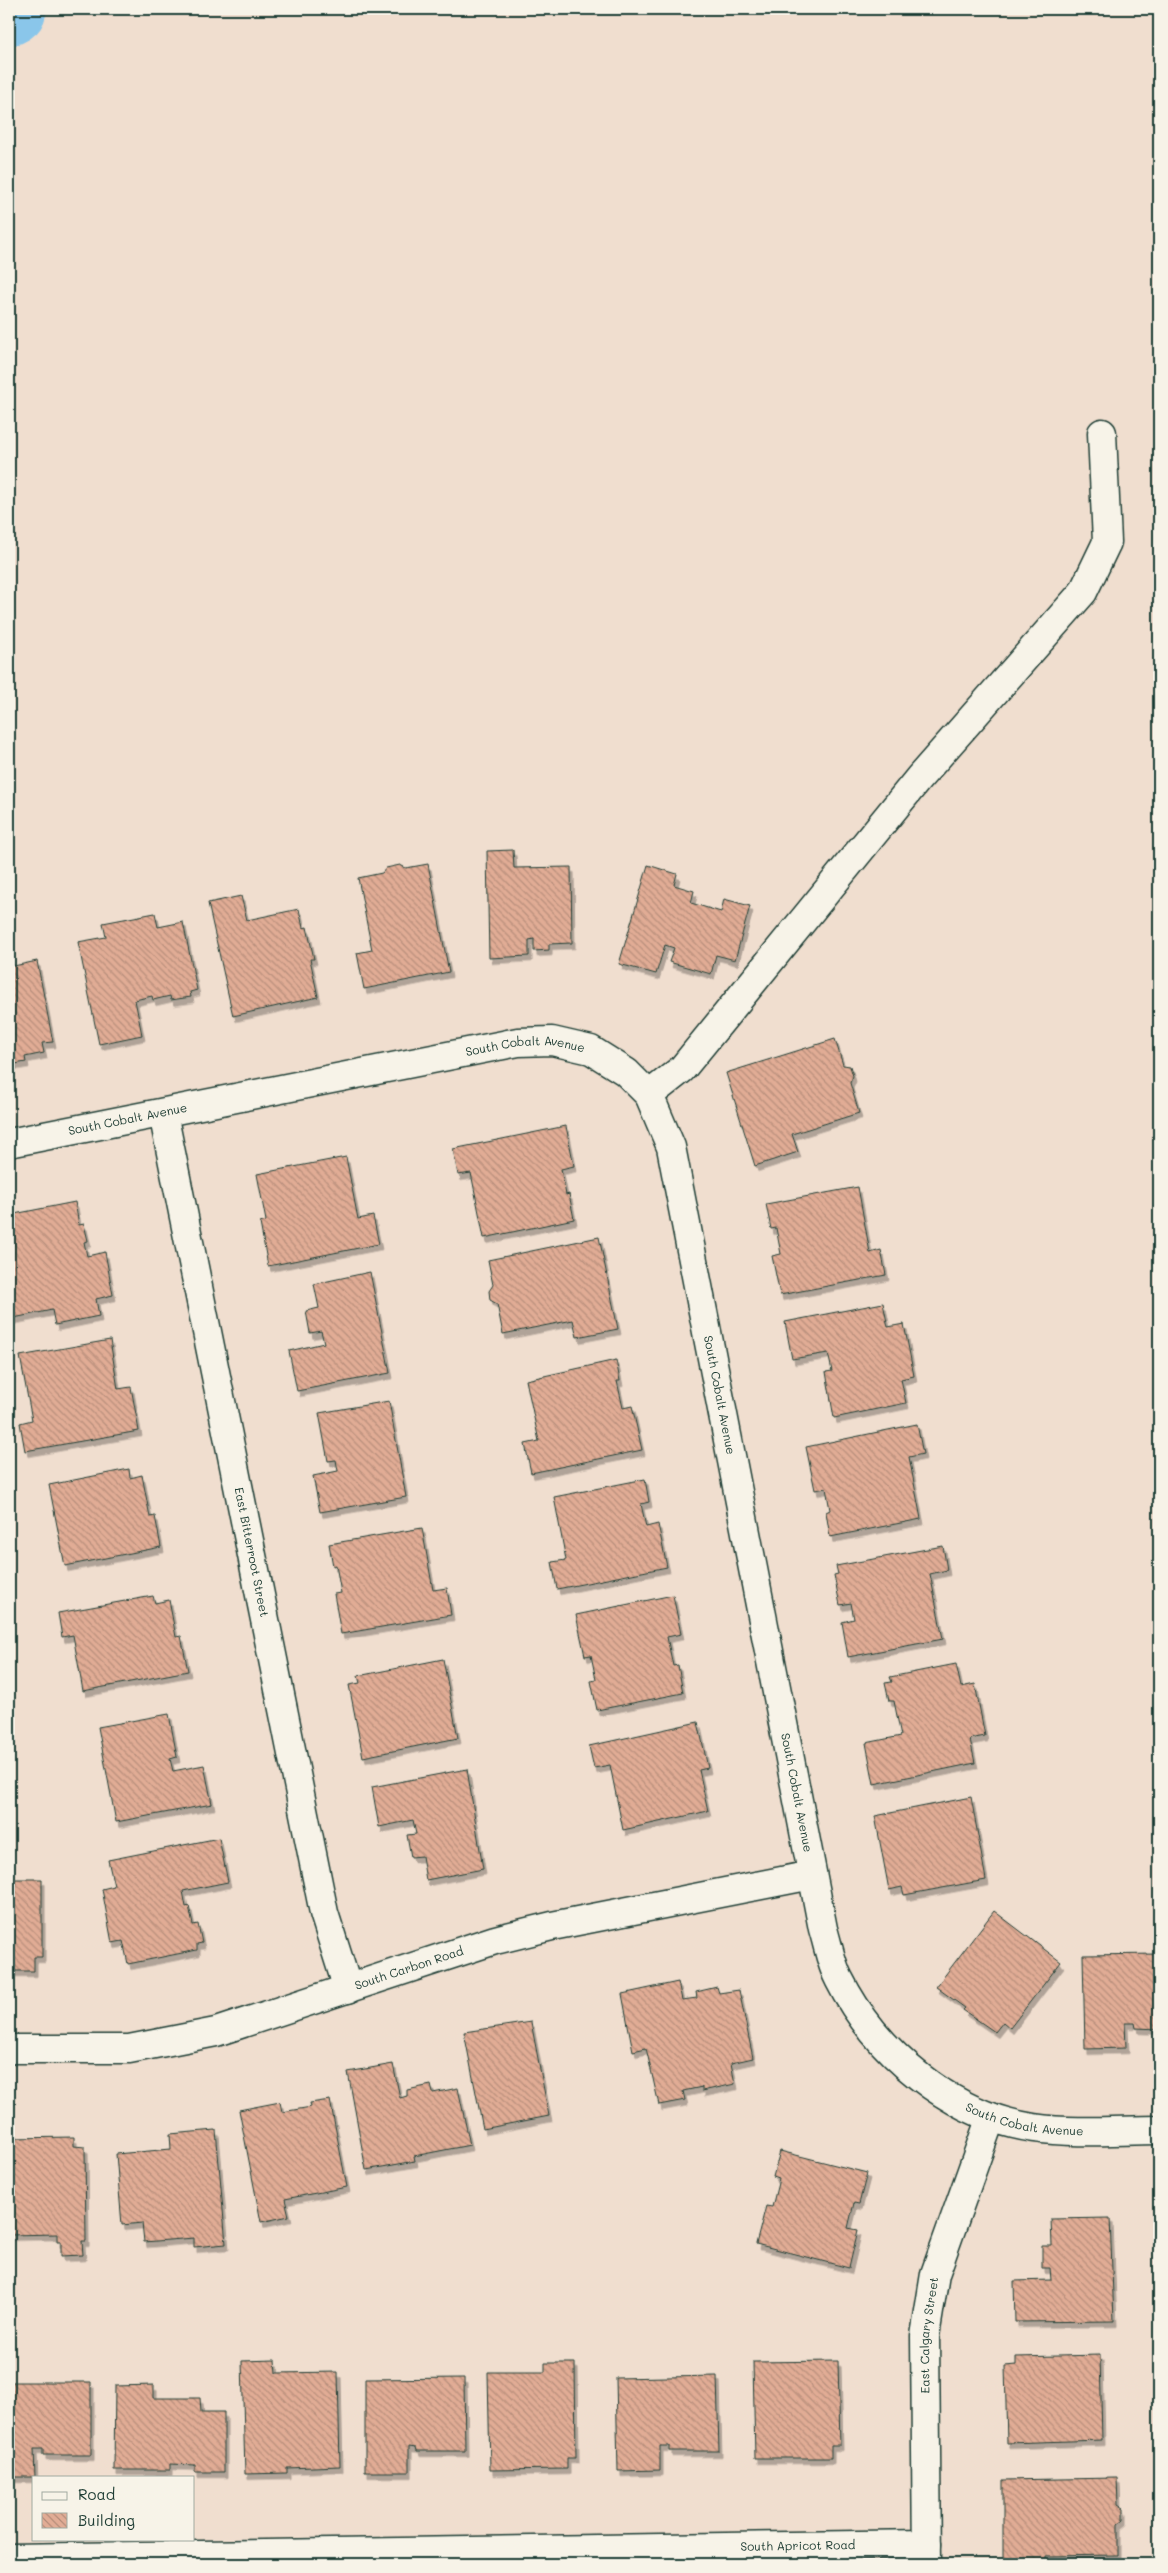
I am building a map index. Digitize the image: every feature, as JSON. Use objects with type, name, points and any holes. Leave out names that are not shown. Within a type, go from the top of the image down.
[{"type":"street","points":[[649,1095],[682,1069],[919,778],[1083,592],[1107,542],[1102,433]]},
{"type":"street","name":"South Cobalt Avenue","points":[[9,1143],[526,1042],[552,1041],[591,1050],[626,1072],[649,1095],[671,1147],[812,1875],[823,1929],[839,1979],[866,2022],[902,2062],[943,2094],[991,2117],[1034,2128],[1159,2130]]},
{"type":"street","name":"East Bitterroot Street","points":[[163,1113],[324,1912],[348,1989]]},
{"type":"street","name":"South Carbon Road","points":[[9,2049],[128,2049],[216,2032],[504,1938],[552,1926],[812,1875]]},
{"type":"street","name":"East Calgary Street","points":[[927,2554],[925,2336],[935,2274],[991,2117]]},
{"type":"street","name":"South Apricot Road","points":[[9,2558],[927,2554]]},
{"type":"building","points":[[513,850],[514,868],[571,867],[572,943],[549,944],[549,950],[534,951],[534,939],[529,940],[529,956],[489,958],[487,851]]},
{"type":"building","points":[[428,864],[449,972],[364,989],[357,953],[372,950],[358,878],[382,873],[386,868],[400,865],[406,868]]},
{"type":"building","points":[[648,865],[677,874],[674,885],[694,891],[691,903],[721,912],[724,899],[750,906],[735,960],[716,955],[711,974],[669,962],[674,948],[665,945],[656,974],[619,964]]},
{"type":"building","points":[[241,896],[247,920],[299,909],[303,928],[307,927],[314,959],[310,959],[318,997],[233,1016],[208,903]]},
{"type":"building","points":[[155,913],[158,927],[183,922],[197,990],[190,992],[191,997],[171,1000],[170,996],[153,1000],[152,996],[135,1000],[142,1035],[99,1044],[78,942],[106,937],[103,923]]},
{"type":"building","points":[[37,961],[53,1042],[42,1043],[44,1053],[25,1057],[26,1062],[9,1065],[9,967]]},
{"type":"building","points":[[835,1039],[843,1065],[850,1066],[853,1076],[850,1083],[859,1113],[792,1134],[798,1152],[755,1166],[726,1073]]},
{"type":"building","points":[[566,1126],[574,1166],[561,1169],[566,1195],[569,1194],[574,1219],[484,1238],[471,1173],[458,1175],[453,1149]]},
{"type":"building","points":[[346,1157],[358,1219],[373,1216],[379,1244],[268,1266],[260,1223],[266,1221],[257,1174]]},
{"type":"building","points":[[858,1187],[870,1253],[881,1250],[886,1275],[780,1295],[772,1256],[781,1254],[776,1228],[771,1229],[766,1204]]},
{"type":"building","points":[[75,1202],[79,1225],[84,1224],[88,1241],[84,1242],[87,1256],[105,1252],[113,1295],[96,1299],[99,1316],[55,1325],[52,1310],[9,1319],[9,1215]]},
{"type":"building","points":[[599,1237],[618,1329],[577,1337],[573,1320],[503,1334],[497,1304],[490,1300],[489,1291],[493,1285],[488,1260]]},
{"type":"building","points":[[370,1272],[390,1373],[297,1391],[289,1351],[324,1343],[321,1331],[310,1333],[306,1311],[319,1308],[314,1284]]},
{"type":"building","points":[[883,1303],[888,1327],[904,1324],[914,1376],[901,1379],[906,1403],[834,1418],[826,1372],[832,1371],[828,1353],[792,1359],[785,1322]]},
{"type":"building","points":[[110,1340],[118,1389],[131,1387],[139,1431],[25,1451],[20,1423],[32,1420],[20,1356]]},
{"type":"building","points":[[616,1360],[620,1381],[617,1381],[623,1408],[632,1406],[642,1450],[531,1473],[525,1444],[539,1441],[526,1380]]},
{"type":"building","points":[[389,1401],[406,1497],[320,1512],[313,1476],[338,1471],[336,1460],[328,1461],[319,1413]]},
{"type":"building","points":[[917,1424],[923,1454],[909,1457],[921,1519],[830,1537],[826,1512],[830,1510],[826,1488],[815,1490],[806,1447]]},
{"type":"building","points":[[129,1469],[130,1478],[142,1475],[150,1517],[155,1516],[161,1547],[65,1566],[49,1485]]},
{"type":"building","points":[[645,1479],[649,1502],[641,1504],[646,1527],[658,1524],[667,1567],[557,1589],[552,1562],[566,1560],[554,1497]]},
{"type":"building","points":[[422,1528],[433,1590],[447,1588],[451,1615],[341,1634],[334,1594],[341,1593],[336,1565],[333,1566],[329,1544]]},
{"type":"building","points":[[943,1546],[947,1570],[930,1574],[943,1639],[848,1657],[842,1622],[854,1619],[851,1603],[840,1605],[834,1575],[838,1574],[836,1566]]},
{"type":"building","points":[[673,1595],[681,1634],[667,1637],[673,1666],[678,1665],[683,1693],[597,1710],[591,1681],[596,1680],[591,1655],[585,1656],[576,1615]]},
{"type":"building","points":[[153,1596],[155,1603],[169,1600],[176,1637],[181,1636],[188,1671],[83,1691],[73,1635],[62,1637],[58,1613]]},
{"type":"building","points":[[443,1659],[458,1738],[363,1757],[349,1685],[360,1683],[358,1676]]},
{"type":"building","points":[[956,1664],[961,1687],[975,1684],[985,1736],[970,1739],[975,1763],[874,1784],[866,1743],[901,1736],[894,1701],[889,1701],[885,1683],[892,1682],[890,1677]]},
{"type":"building","points":[[169,1714],[177,1757],[170,1759],[173,1771],[204,1765],[212,1804],[116,1822],[98,1727]]},
{"type":"building","points":[[698,1722],[708,1768],[699,1770],[708,1811],[623,1830],[610,1765],[594,1768],[589,1746]]},
{"type":"building","points":[[467,1769],[483,1869],[426,1880],[422,1856],[411,1857],[407,1835],[416,1834],[413,1820],[379,1827],[372,1787]]},
{"type":"building","points":[[971,1797],[986,1880],[904,1895],[902,1887],[889,1890],[875,1816]]},
{"type":"building","points":[[219,1838],[228,1882],[183,1891],[186,1907],[189,1906],[193,1925],[198,1924],[202,1943],[197,1944],[197,1950],[128,1964],[123,1941],[112,1943],[102,1889],[114,1886],[108,1860]]},
{"type":"building","points":[[9,1879],[42,1879],[42,1957],[34,1957],[34,1971],[9,1971]]},
{"type":"building","points":[[994,1911],[1061,1962],[1010,2028],[1003,2022],[995,2032],[963,2010],[965,2008],[936,1987]]},
{"type":"building","points":[[1159,1954],[1159,2029],[1136,2028],[1135,2023],[1125,2023],[1126,2048],[1085,2049],[1083,1955]]},
{"type":"building","points":[[678,1982],[682,2000],[697,1998],[696,1992],[717,1987],[719,1993],[739,1990],[753,2058],[731,2063],[735,2084],[702,2091],[702,2087],[683,2091],[685,2100],[659,2105],[646,2048],[633,2051],[622,1994]]},
{"type":"building","points":[[531,2022],[549,2116],[483,2129],[464,2032]]},
{"type":"building","points":[[393,2064],[400,2098],[407,2096],[407,2090],[431,2085],[433,2093],[458,2088],[470,2145],[414,2156],[415,2161],[366,2170],[348,2072]]},
{"type":"building","points":[[330,2100],[347,2187],[285,2199],[289,2216],[261,2222],[239,2110],[280,2102],[282,2112],[311,2107],[310,2103]]},
{"type":"building","points":[[216,2130],[226,2244],[194,2247],[194,2238],[144,2242],[142,2223],[122,2225],[116,2154],[171,2149],[170,2134]]},
{"type":"building","points":[[74,2137],[74,2146],[85,2147],[86,2241],[82,2241],[83,2255],[61,2256],[61,2242],[57,2242],[57,2234],[9,2235],[9,2138]]},
{"type":"building","points":[[780,2151],[867,2173],[859,2204],[854,2203],[848,2228],[858,2230],[849,2268],[756,2244],[766,2206],[772,2207],[779,2179],[773,2177]]},
{"type":"building","points":[[1110,2218],[1114,2321],[1015,2322],[1014,2281],[1051,2280],[1050,2268],[1042,2268],[1042,2246],[1052,2246],[1051,2219]]},
{"type":"building","points":[[1100,2355],[1102,2440],[1007,2443],[1005,2366],[1016,2365],[1016,2357]]},
{"type":"building","points":[[275,2360],[276,2373],[338,2372],[340,2466],[287,2468],[287,2473],[245,2474],[242,2361]]},
{"type":"building","points":[[838,2361],[840,2445],[831,2445],[831,2458],[755,2458],[753,2362]]},
{"type":"building","points":[[545,2363],[575,2363],[576,2458],[567,2458],[567,2469],[490,2470],[488,2372],[545,2372]]},
{"type":"building","points":[[717,2376],[719,2451],[669,2451],[669,2446],[660,2446],[660,2470],[618,2471],[616,2378]]},
{"type":"building","points":[[464,2378],[465,2451],[417,2451],[416,2447],[409,2446],[409,2472],[365,2472],[365,2379]]},
{"type":"building","points":[[9,2382],[91,2382],[91,2455],[43,2455],[43,2449],[34,2449],[35,2476],[9,2477]]},
{"type":"building","points":[[154,2385],[154,2398],[200,2398],[201,2412],[224,2412],[224,2472],[195,2472],[195,2465],[170,2464],[170,2470],[114,2470],[115,2386]]},
{"type":"building","points":[[1117,2478],[1118,2504],[1124,2508],[1124,2519],[1118,2524],[1118,2555],[1046,2556],[1046,2564],[1003,2564],[1003,2480]]}]
